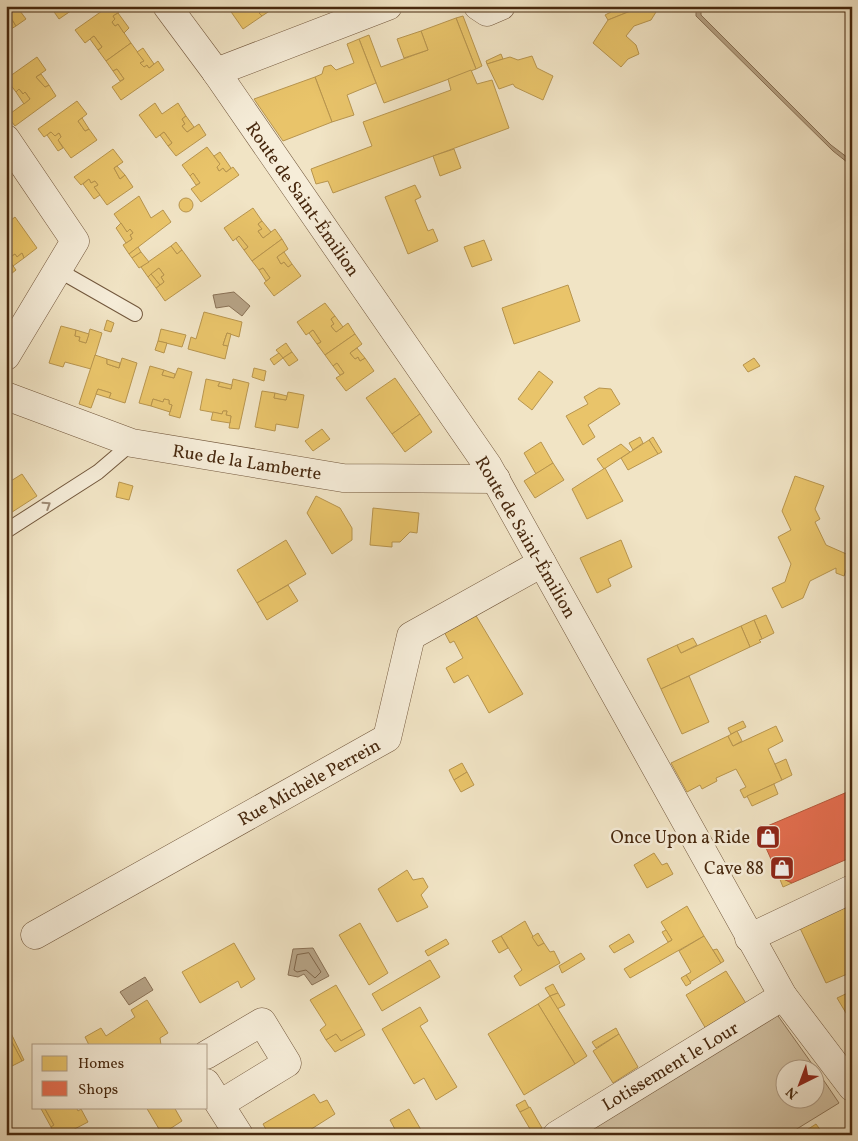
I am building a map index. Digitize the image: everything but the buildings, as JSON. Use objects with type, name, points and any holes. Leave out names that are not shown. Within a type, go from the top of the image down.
[{"type":"street","name":"Route de Saint-Émilion","points":[[167,6],[216,72],[496,479],[749,938],[783,996],[852,1087]]},
{"type":"street","points":[[216,72],[388,6]]},
{"type":"street","points":[[478,6],[487,12],[501,6]]},
{"type":"street","points":[[6,139],[76,241],[6,356]]},
{"type":"street","name":"Rue de la Lamberte","points":[[6,396],[132,443],[343,478],[496,479]]},
{"type":"street","name":"Rue Michèle Perrein","points":[[35,935],[387,738],[411,636],[542,564]]},
{"type":"street","points":[[749,938],[852,889]]},
{"type":"street","name":"Lotissement le Lour","points":[[557,1135],[783,996]]},
{"type":"street","points":[[208,1054],[262,1022],[287,1062],[213,1093],[239,1135]]},
{"type":"lane","points":[[58,270],[135,314]]},
{"type":"lane","points":[[6,532],[98,472],[132,443]]},
{"type":"shaded area","points":[[776,1013],[808,1058],[776,1058],[776,1108],[826,1108],[826,1084],[839,1103],[787,1135],[575,1135]]},
{"type":"water","points":[[696,6],[701,6],[701,15],[831,145],[852,161],[852,166],[833,151],[696,16]]},
{"type":"water","points":[[234,292],[250,306],[242,316],[229,306],[216,308],[213,295]]},
{"type":"water","points":[[313,948],[329,976],[312,985],[304,974],[298,977],[288,975],[293,949]]},
{"type":"water","points":[[145,977],[153,990],[129,1005],[120,992]]},
{"type":"place","name":"Once Upon a Ride","points":[[768,837]]},
{"type":"place","name":"Cave 88","points":[[782,868]]}]
